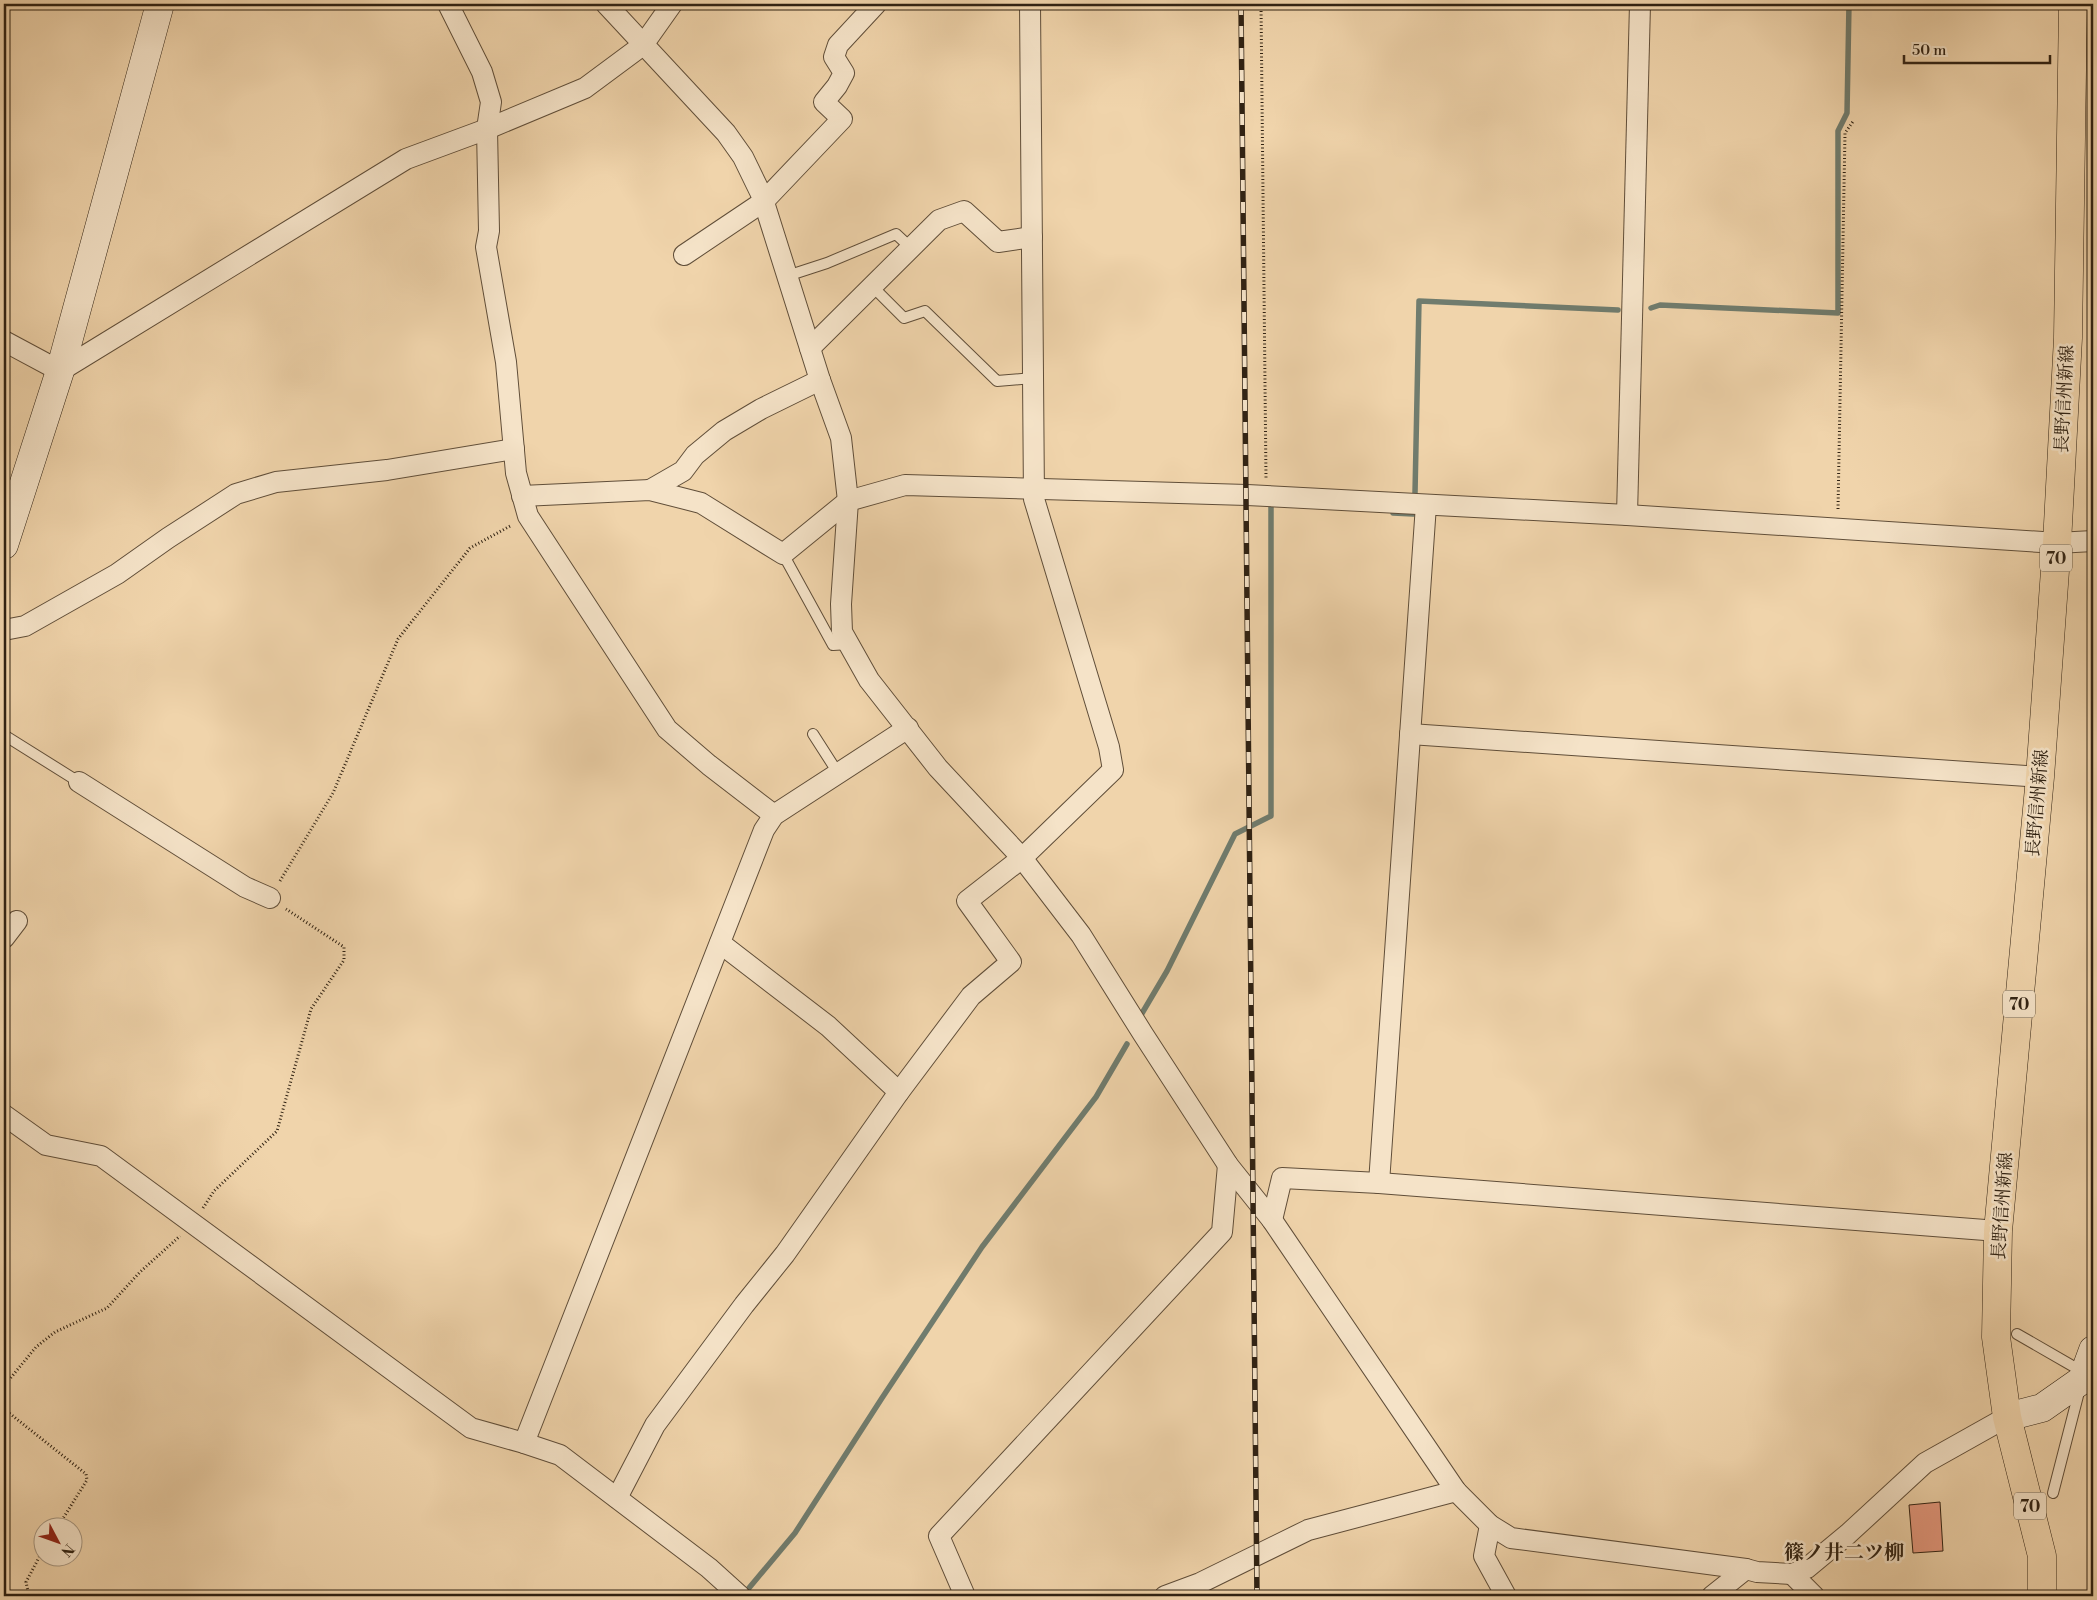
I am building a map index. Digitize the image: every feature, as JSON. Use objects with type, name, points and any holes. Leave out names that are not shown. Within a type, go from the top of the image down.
[{"type":"main road","name":"長野信州新線","points":[[2042,1596],[2042,1556],[2007,1417],[1996,1337],[1998,1231],[2040,777],[2057,543],[2068,338],[2073,4]]},
{"type":"street","points":[[4,545],[60,371],[160,4]]},
{"type":"street","points":[[448,4],[484,80],[491,102],[487,129],[489,231],[486,247],[506,362],[516,473],[528,516],[667,729],[709,765],[774,815]]},
{"type":"street","points":[[606,4],[726,133],[744,157],[763,202],[840,438],[848,501],[840,604],[842,632],[868,680],[938,768],[1022,858],[1081,935],[1228,1164],[1272,1220],[1456,1491],[1490,1524],[1512,1538],[1758,1572],[1792,1574],[1807,1568],[1924,1463],[2007,1417],[2042,1408],[2086,1368]]},
{"type":"street","points":[[60,371],[406,159],[487,129],[585,88],[643,45],[672,4]]},
{"type":"street","points":[[684,255],[763,202],[842,120],[824,102],[837,86],[844,72],[834,57],[838,45],[876,4]]},
{"type":"street","points":[[617,1498],[655,1425],[744,1305],[785,1254],[899,1092],[971,996],[1011,962],[968,901],[1022,858],[1113,770],[1109,746],[1034,499],[1030,4]]},
{"type":"street","points":[[1627,515],[1640,4]]},
{"type":"street","points":[[810,348],[939,220],[964,211],[998,242],[1032,236]]},
{"type":"street","points":[[4,341],[60,371]]},
{"type":"street","points":[[650,490],[683,471],[695,455],[724,431],[761,409],[820,380]]},
{"type":"street","points":[[4,630],[25,626],[117,574],[236,494],[276,482],[387,470],[514,449]]},
{"type":"street","points":[[522,496],[650,490],[701,503],[783,554],[848,501],[905,485],[1266,496],[1627,515],[2057,543],[2093,541]]},
{"type":"street","points":[[1379,1183],[1426,505]]},
{"type":"street","points":[[524,1443],[764,830],[774,815],[908,728]]},
{"type":"street","points":[[1410,734],[2040,777]]},
{"type":"street","points":[[79,782],[245,887],[270,898]]},
{"type":"street","points":[[4,938],[17,921]]},
{"type":"street","points":[[720,943],[828,1026],[899,1092]]},
{"type":"street","points":[[4,1115],[46,1145],[101,1156],[471,1428],[560,1455],[709,1568],[740,1596]]},
{"type":"street","points":[[965,1596],[939,1536],[1222,1232],[1228,1164]]},
{"type":"street","points":[[1272,1220],[1282,1178],[1379,1183],[1998,1231]]},
{"type":"street","points":[[1165,1596],[1200,1583],[1308,1530],[1456,1491]]},
{"type":"street","points":[[1490,1524],[1484,1556],[1506,1596]]},
{"type":"street","points":[[1712,1596],[1746,1569]]},
{"type":"street","points":[[1792,1574],[1814,1596]]},
{"type":"lane","points":[[787,276],[828,263],[896,234],[911,248]]},
{"type":"lane","points":[[872,286],[904,318],[925,311],[997,381],[1032,378]]},
{"type":"lane","points":[[783,554],[833,645],[849,644]]},
{"type":"lane","points":[[813,734],[838,773]]},
{"type":"lane","points":[[4,735],[79,782]]},
{"type":"lane","points":[[2017,1334],[2086,1368],[2053,1493]]},
{"type":"path","points":[[1261,4],[1266,496]]},
{"type":"path","points":[[1838,528],[1845,133],[1854,120]]},
{"type":"path","points":[[4,1386],[36,1347],[56,1332],[107,1308],[140,1272],[194,1224],[214,1191],[277,1131],[311,1009],[344,960],[344,947],[270,898],[333,793],[398,639],[470,548],[528,516]]},
{"type":"path","points":[[4,1409],[86,1474],[87,1480],[64,1518]]},
{"type":"path","points":[[30,1596],[26,1582],[33,1568]]},
{"type":"building","points":[[1940,1502],[1943,1551],[1913,1553],[1909,1505]]},
{"type":"waterway","points":[[1651,308],[1660,305],[1838,313],[1838,131],[1847,113],[1849,4]]},
{"type":"waterway","points":[[1415,493],[1419,301],[1618,310]]},
{"type":"waterway","points":[[1141,1015],[1167,971],[1235,834],[1271,816],[1271,504],[1274,504]]},
{"type":"waterway","points":[[1393,513],[1413,514]]},
{"type":"waterway","points":[[749,1588],[795,1533],[982,1247],[1096,1097],[1127,1044]]},
{"type":"railway","points":[[1241,4],[1257,1596]]},
{"type":"district","name":"篠ノ井二ツ柳","points":[[1844,1552]]}]
